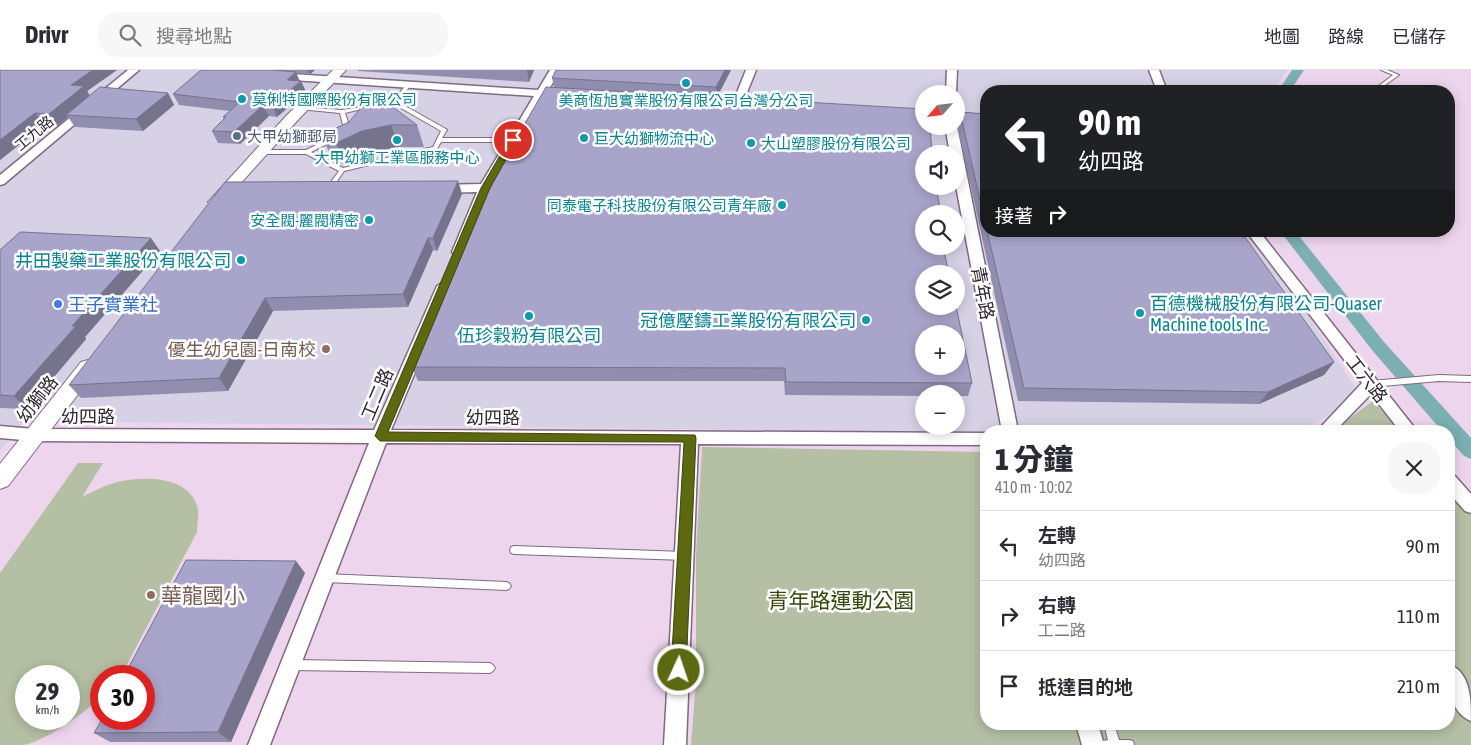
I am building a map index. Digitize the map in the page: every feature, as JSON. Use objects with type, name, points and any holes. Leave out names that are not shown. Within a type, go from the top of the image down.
[{"type":"street","name":"工九路","points":[[0,182],[134,70]]},
{"type":"street","name":"工二路","points":[[259,745],[380,436],[485,188],[555,70]]},
{"type":"street","points":[[737,105],[751,70]]},
{"type":"street","points":[[951,85],[952,70]]},
{"type":"street","points":[[1154,70],[1160,85]]},
{"type":"street","points":[[263,75],[334,76],[408,86],[560,94]]},
{"type":"street","points":[[209,212],[260,152],[334,76]]},
{"type":"street","points":[[965,120],[980,121]]},
{"type":"street","points":[[427,188],[485,188]]},
{"type":"street","points":[[227,189],[245,189]]},
{"type":"street","points":[[324,189],[348,189]]},
{"type":"street","name":"青年路","points":[[964,195],[1009,425]]},
{"type":"street","name":"工六路","points":[[1257,237],[1404,425]]},
{"type":"street","name":"幼獅路","points":[[0,480],[100,351]]},
{"type":"street","points":[[1330,425],[1371,384]]},
{"type":"street","name":"幼四路","points":[[0,432],[34,436],[980,439]]},
{"type":"street","points":[[675,745],[690,438]]},
{"type":"street","points":[[1455,488],[1471,506]]},
{"type":"street","points":[[1455,684],[1471,710]]},
{"type":"street","points":[[1089,730],[1093,745]]},
{"type":"lane","points":[[1383,70],[1397,75],[1383,85]]},
{"type":"lane","points":[[301,108],[342,112],[395,102],[408,86]]},
{"type":"lane","points":[[324,189],[342,170],[435,148],[444,130],[395,102]]},
{"type":"lane","points":[[260,152],[307,152],[332,140],[346,125],[342,112]]},
{"type":"lane","points":[[439,140],[513,140]]},
{"type":"lane","points":[[307,152],[342,170]]},
{"type":"lane","points":[[1371,384],[1439,378],[1471,379]]},
{"type":"lane","points":[[514,550],[684,556]]},
{"type":"lane","points":[[325,578],[506,586]]},
{"type":"lane","points":[[290,666],[490,668]]},
{"type":"lane","points":[[1111,730],[1116,745]]},
{"type":"lane","points":[[1107,745],[1129,745]]},
{"type":"shaded area","points":[[0,70],[1287,70],[1277,85],[980,85],[980,237],[1257,237],[1362,398],[1310,425],[980,425],[980,433],[965,433],[965,385],[915,385],[915,432],[24,421],[0,451]]},
{"type":"green space","points":[[1373,401],[1395,425],[1340,425]]},
{"type":"green space","name":"青年路運動公園","points":[[702,447],[980,452],[980,730],[1455,730],[1455,495],[1471,516],[1471,745],[691,745],[696,682],[696,554]]},
{"type":"green space","points":[[78,463],[103,463],[82,497],[114,483],[137,479],[163,480],[185,489],[193,498],[198,509],[197,532],[127,665],[90,665],[90,706],[80,715],[80,665],[15,665],[15,730],[56,730],[32,743],[0,745],[0,573]]},
{"type":"building","points":[[0,70],[93,70],[71,85],[84,86],[49,114],[35,113],[0,140]]},
{"type":"building","points":[[201,70],[296,72],[287,80],[301,81],[272,105],[263,105],[234,132],[212,131],[226,117],[223,117],[240,102],[173,94]]},
{"type":"building","points":[[556,70],[725,70],[716,87],[552,78]]},
{"type":"building","points":[[100,87],[168,93],[136,119],[66,115]]},
{"type":"building","points":[[546,87],[915,108],[915,135],[931,135],[931,145],[915,145],[915,195],[938,195],[939,205],[915,205],[915,255],[945,255],[947,265],[915,265],[915,315],[958,315],[960,325],[915,325],[915,375],[965,375],[965,349],[972,383],[786,382],[785,368],[412,367],[465,232],[468,233],[489,176],[506,150],[509,151]]},
{"type":"building","points":[[382,92],[386,102],[417,125],[391,125],[362,131],[336,143],[322,135],[349,122],[360,109],[356,97]]},
{"type":"building","points":[[965,112],[980,114],[980,200],[965,134]]},
{"type":"building","points":[[458,181],[433,238],[428,238],[403,294],[265,298],[219,378],[69,385],[225,182]]},
{"type":"building","points":[[20,232],[151,238],[72,326],[76,326],[14,396],[0,395],[0,250]]},
{"type":"building","name":"百德機械股份有限公司-Quaser Machine tools Inc.","points":[[988,237],[1245,237],[1334,362],[1268,392],[1024,388]]},
{"type":"building","points":[[186,560],[296,561],[218,732],[94,733],[96,730],[155,730],[155,665],[130,665]]},
{"type":"waterway","points":[[1288,85],[1298,70]]},
{"type":"waterway","points":[[1292,237],[1378,346],[1448,425]]},
{"type":"waterway","points":[[1455,433],[1471,451]]},
{"type":"place","name":"美商恆旭實業股份有限公司台灣分公司","points":[[686,83]]},
{"type":"place","name":"莫俐特國際股份有限公司","points":[[242,99]]},
{"type":"place","name":"大甲幼獅郵局","points":[[237,136]]},
{"type":"place","name":"巨大幼獅物流中心","points":[[584,138]]},
{"type":"place","name":"大甲幼獅工業區服務中心","points":[[397,140]]},
{"type":"place","name":"大山塑膠股份有限公司","points":[[751,143]]},
{"type":"place","name":"同泰電子科技股份有限公司青年廠","points":[[782,205]]},
{"type":"place","name":"安全閥-麗閥精密","points":[[369,220]]},
{"type":"place","name":"井田製藥工業股份有限公司","points":[[241,260]]},
{"type":"place","name":"王子實業社","points":[[58,304]]},
{"type":"place","name":"百德機械股份有限公司-Quaser Machine tools Inc.","points":[[1140,313]]},
{"type":"place","name":"伍珍穀粉有限公司","points":[[529,316]]},
{"type":"place","name":"冠億壓鑄工業股份有限公司","points":[[866,320]]},
{"type":"place","name":"優生幼兒園-日南校","points":[[326,349]]},
{"type":"place","name":"華龍國小","points":[[151,595]]},
{"type":"route","points":[[513,140],[485,188],[380,436],[690,438],[679,670]]}]
